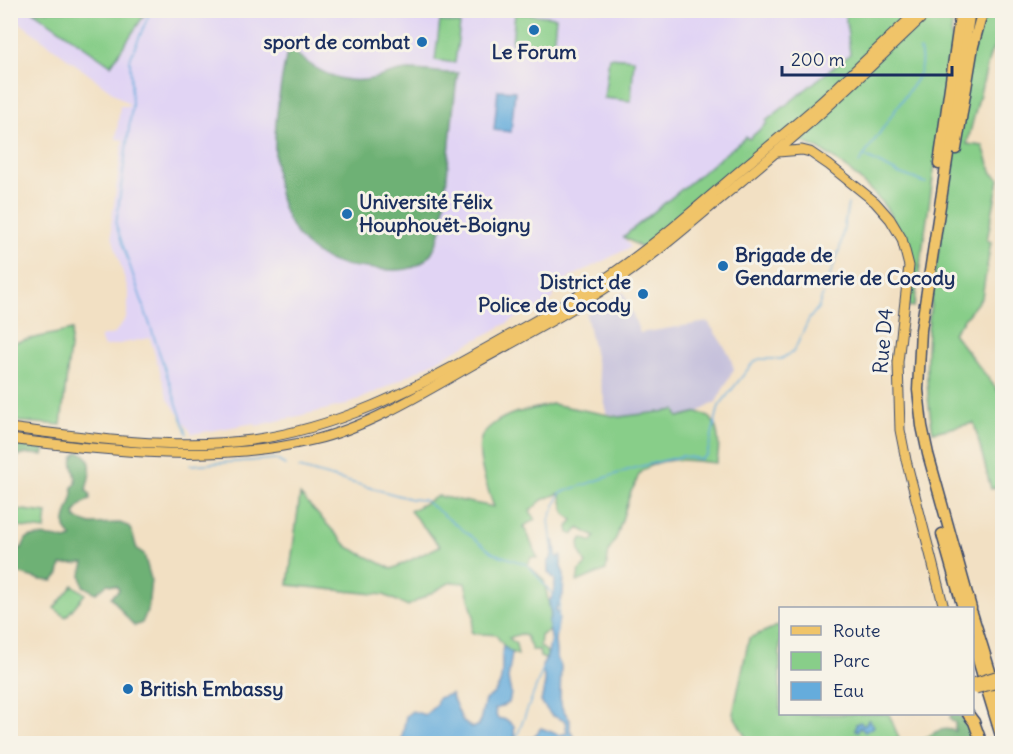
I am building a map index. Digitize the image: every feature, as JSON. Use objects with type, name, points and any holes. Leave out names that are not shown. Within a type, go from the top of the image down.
[{"type":"highway","points":[[956,45],[954,34],[957,10]]},
{"type":"highway","points":[[961,10],[917,307],[911,364],[911,391],[915,427],[962,607]]},
{"type":"highway","points":[[970,10],[921,330],[918,390],[928,454],[971,607]]},
{"type":"highway","points":[[932,258],[950,186],[973,46],[983,10]]},
{"type":"highway","points":[[974,618],[1002,710]]},
{"type":"highway","points":[[974,647],[1002,739]]},
{"type":"highway","points":[[969,715],[974,722],[982,744]]},
{"type":"main road","points":[[10,428],[120,440],[179,443],[249,440],[297,432],[335,422],[384,402],[431,379],[610,275],[692,212],[819,103],[919,10]]},
{"type":"main road","points":[[10,439],[177,454],[248,451],[297,444],[327,437],[354,427],[411,398],[606,288],[661,248],[805,127],[930,10]]},
{"type":"main road","name":"Rue D4","points":[[772,154],[794,149],[810,152],[848,179],[874,202],[890,219],[902,239],[909,266],[898,353],[900,430],[943,607]]},
{"type":"main road","points":[[974,687],[1002,674]]},
{"type":"main road","points":[[974,687],[1002,682]]},
{"type":"shaded area","name":"Université Félix Houphouët-Boigny","points":[[10,11],[845,11],[850,54],[767,121],[768,123],[748,139],[746,137],[623,237],[631,247],[557,284],[553,299],[383,389],[345,405],[256,426],[255,423],[192,434],[168,399],[150,338],[104,347],[100,337],[114,334],[126,318],[128,306],[128,290],[112,236],[111,225],[123,140],[116,139],[120,106],[131,106],[11,16]]},
{"type":"shaded area","points":[[624,292],[640,333],[708,322],[729,354],[734,369],[716,402],[698,412],[678,417],[674,410],[619,417],[607,413],[586,314]]},
{"type":"green space","points":[[33,11],[147,11],[111,65]]},
{"type":"green space","points":[[419,11],[461,11],[460,20],[419,16]]},
{"type":"green space","points":[[845,11],[953,11],[951,36],[953,42],[914,307],[908,306],[912,279],[911,265],[888,211],[857,177],[842,165],[827,154],[799,141],[787,142],[770,150],[727,190],[646,250],[623,237],[746,137],[749,139],[767,123],[766,121],[850,54]]},
{"type":"green space","points":[[977,11],[1002,11],[1002,31],[990,55],[967,144],[983,146],[992,173],[999,179],[987,240],[991,242],[982,297],[953,333],[1002,396],[1002,485],[991,489],[974,423],[933,432],[927,375],[932,293]]},
{"type":"green space","name":"Le Forum","points":[[515,13],[556,17],[553,48],[512,43]]},
{"type":"green space","points":[[440,21],[460,24],[455,63],[435,60]]},
{"type":"green space","points":[[288,47],[306,62],[326,74],[347,80],[371,79],[407,70],[458,73],[441,229],[432,252],[421,264],[406,269],[391,270],[350,266],[331,261],[303,242],[288,219],[279,192],[275,163],[275,132]]},
{"type":"green space","points":[[609,57],[634,59],[631,101],[604,98]]},
{"type":"green space","points":[[72,330],[61,425],[11,421],[11,343]]},
{"type":"green space","points":[[552,404],[619,417],[675,410],[678,417],[698,412],[710,418],[714,423],[719,447],[716,463],[668,460],[642,471],[631,491],[617,536],[609,551],[606,570],[577,582],[579,571],[586,564],[580,552],[579,542],[583,538],[592,542],[595,537],[579,528],[573,535],[569,533],[568,527],[573,520],[565,514],[560,493],[542,500],[530,511],[535,519],[523,527],[538,558],[531,557],[528,565],[544,580],[551,615],[548,622],[550,629],[541,636],[540,646],[547,652],[545,659],[540,657],[539,650],[532,650],[526,636],[520,634],[509,638],[516,644],[518,655],[508,650],[496,635],[471,632],[474,617],[465,583],[451,582],[408,606],[384,595],[288,585],[300,495],[348,547],[392,569],[440,546],[410,511],[438,496],[494,507],[486,484],[479,449],[482,437],[489,428],[505,417]]},
{"type":"green space","points":[[11,443],[45,448],[43,455],[29,454],[11,457]]},
{"type":"green space","points":[[79,452],[88,458],[90,463],[86,490],[90,494],[90,499],[75,512],[76,519],[91,524],[120,523],[128,526],[137,549],[144,554],[151,579],[148,609],[142,623],[135,626],[111,597],[119,590],[117,586],[107,584],[96,593],[83,586],[81,575],[84,563],[61,565],[59,574],[53,581],[41,580],[11,571],[11,550],[22,548],[29,537],[51,537],[65,540],[72,538],[66,530],[65,520],[72,497],[72,487],[76,484],[72,462]]},
{"type":"green space","points":[[15,509],[47,513],[45,530],[12,526]]},
{"type":"green space","points":[[73,585],[85,594],[66,617],[54,608]]},
{"type":"green space","points":[[779,625],[779,715],[889,715],[900,741],[893,744],[749,743],[733,714],[749,638]]},
{"type":"green space","points":[[951,715],[956,715],[965,720],[976,743],[918,744],[940,730],[955,731],[955,723],[950,718]]},
{"type":"water","points":[[498,90],[515,91],[511,132],[494,130]]},
{"type":"water","points":[[554,540],[557,558],[561,555],[561,567],[564,574],[563,595],[556,609],[559,618],[555,641],[557,659],[561,666],[560,698],[562,708],[570,720],[570,731],[579,743],[520,743],[526,738],[533,738],[541,728],[559,735],[567,733],[565,721],[551,715],[541,702],[545,683],[542,666],[547,657],[551,638],[548,622],[551,615],[549,602],[554,593],[555,580],[548,572],[548,561],[551,559]]},
{"type":"water","points":[[503,646],[512,653],[508,679],[511,693],[509,703],[495,709],[497,718],[507,720],[514,726],[515,739],[511,744],[401,743],[406,716],[412,711],[425,715],[436,705],[438,698],[451,694],[463,722],[473,728],[479,725],[485,700],[492,695],[500,683]]},
{"type":"water","points":[[869,719],[874,726],[865,732],[860,727],[858,731],[855,730],[856,724],[860,722],[864,726]]},
{"type":"waterway","points":[[151,10],[130,59],[132,106],[116,225],[187,434]]},
{"type":"waterway","points":[[859,163],[916,80],[921,66],[920,50]]},
{"type":"waterway","points":[[864,156],[898,173],[926,183]]},
{"type":"waterway","points":[[552,546],[549,520],[560,493],[634,468],[682,456],[701,459],[707,455],[719,406],[752,364],[759,359],[781,359],[794,351],[809,319],[818,308],[840,248],[848,204]]},
{"type":"waterway","points":[[190,465],[275,459],[285,465]]},
{"type":"waterway","points":[[299,468],[411,499],[424,500],[493,553],[528,565],[554,596]]},
{"type":"waterway","points":[[556,635],[560,601]]},
{"type":"waterway","points":[[514,744],[543,669]]},
{"type":"place","name":"Le Forum","points":[[534,30]]},
{"type":"place","name":"sport de combat","points":[[422,42]]},
{"type":"place","name":"Université Félix Houphouët-Boigny","points":[[347,214]]},
{"type":"place","name":"Brigade de Gendarmerie de Cocody","points":[[723,266]]},
{"type":"place","name":"District de Police de Cocody","points":[[643,294]]},
{"type":"place","name":"British Embassy","points":[[128,689]]}]
